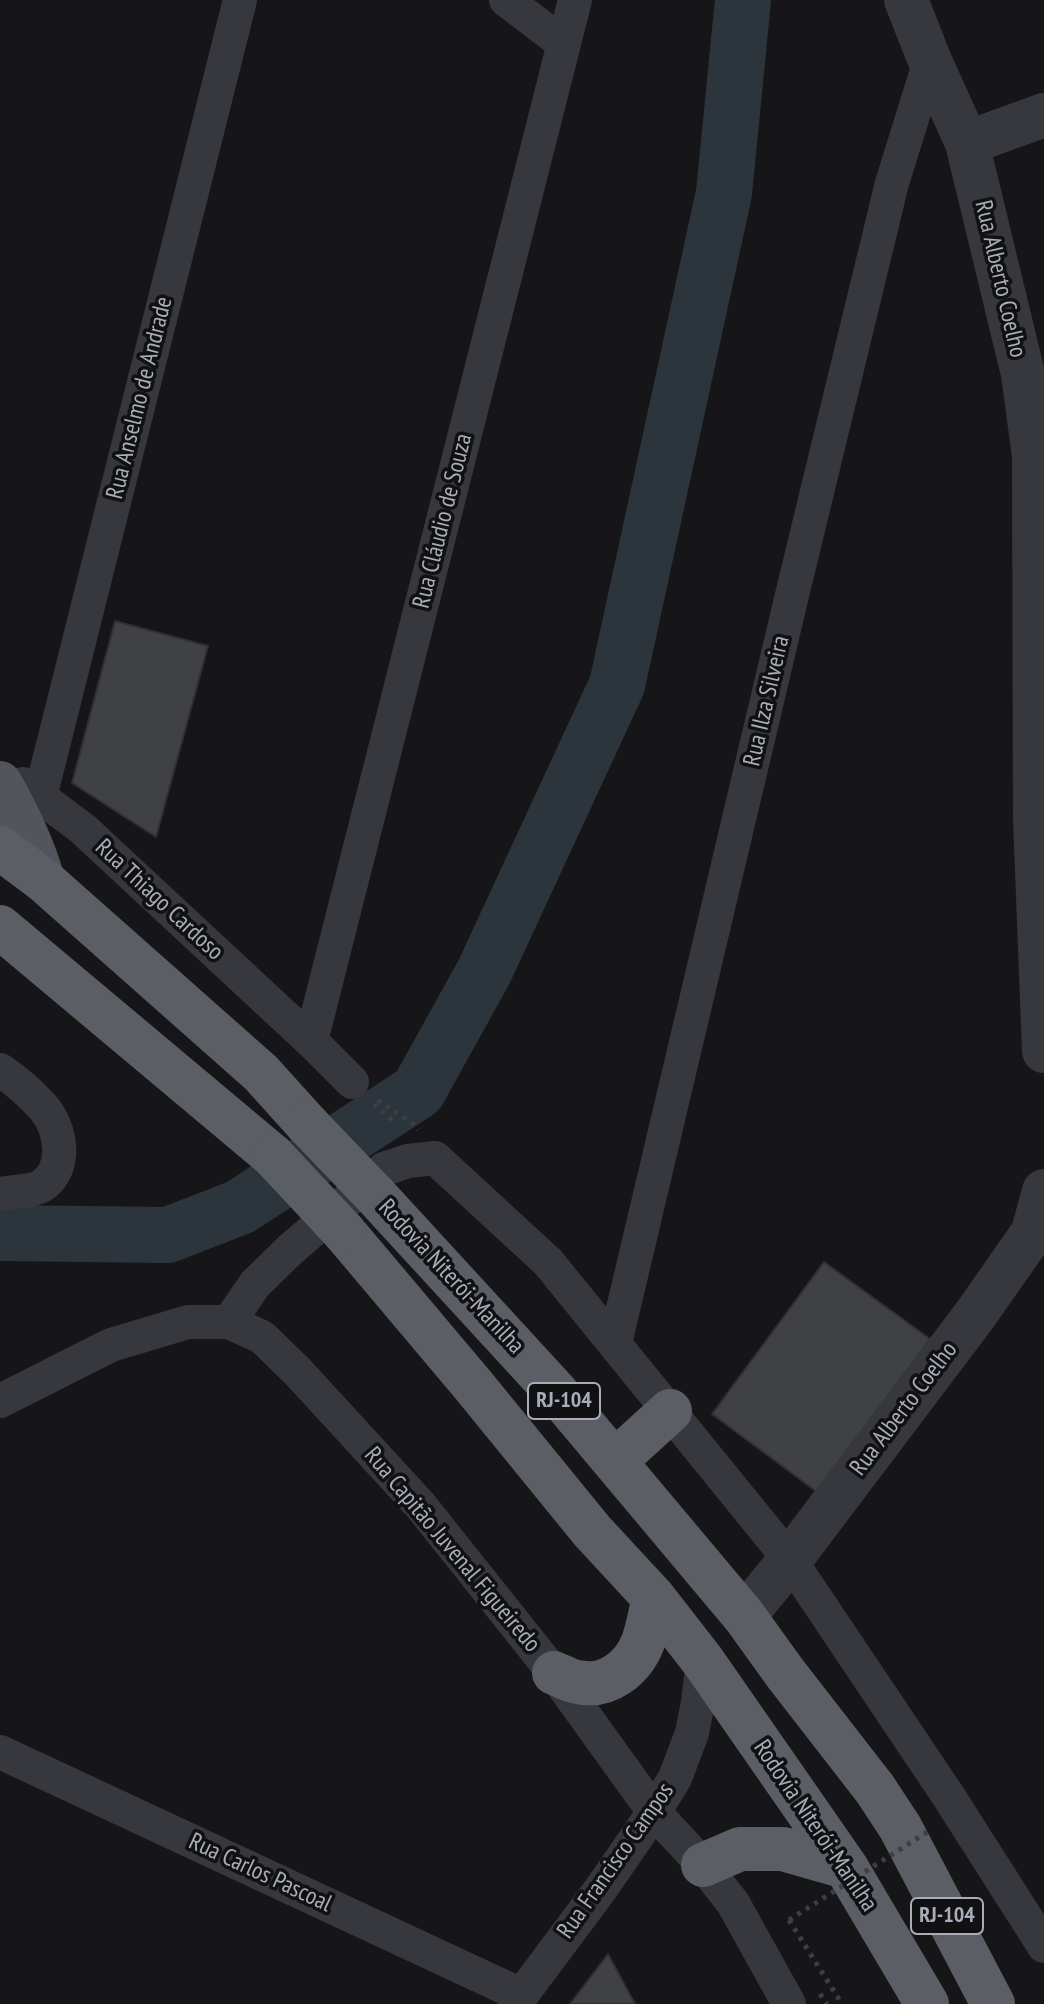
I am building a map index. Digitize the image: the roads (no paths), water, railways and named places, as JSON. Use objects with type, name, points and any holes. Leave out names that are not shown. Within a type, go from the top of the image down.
[{"type":"highway","name":"Rodovia Niterói-Manilha","points":[[0,848],[43,880],[261,1073],[556,1392],[744,1616],[875,1789],[900,1827],[993,2004]]},
{"type":"highway","name":"Rodovia Niterói-Manilha","points":[[0,927],[273,1156],[344,1232],[592,1531],[654,1598],[703,1661],[846,1867],[927,2004]]},
{"type":"highway","points":[[615,1461],[670,1411]]},
{"type":"highway","points":[[554,1673],[579,1683],[599,1684],[616,1677],[634,1660],[644,1641],[654,1598]]},
{"type":"highway","points":[[703,1865],[740,1849],[783,1849],[846,1867]]},
{"type":"main road","name":"Rua Thiago Cardoso","points":[[20,790],[22,823],[43,880]]},
{"type":"street","name":"Rua Anselmo de Andrade","points":[[20,790],[240,0]]},
{"type":"street","points":[[506,0],[564,44]]},
{"type":"street","name":"Rua Cláudio de Souza","points":[[311,1041],[575,0]]},
{"type":"street","name":"Rua Alberto Coelho","points":[[906,0],[967,143],[1023,374],[1039,455],[1039,817],[1044,1051]]},
{"type":"street","name":"Rua Ilza Silveira","points":[[615,1343],[885,214],[930,61]]},
{"type":"street","points":[[967,143],[1044,115]]},
{"type":"street","name":"Rua Thiago Cardoso","points":[[0,768],[20,790],[83,829],[311,1041]]},
{"type":"street","points":[[311,1041],[352,1082]]},
{"type":"street","points":[[0,1070],[45,1109],[57,1134],[60,1157],[57,1169],[42,1187],[0,1194]]},
{"type":"street","points":[[229,1322],[255,1284],[384,1169],[408,1161],[435,1158],[548,1262],[790,1560],[949,1797],[1044,1946]]},
{"type":"street","name":"Rua Alberto Coelho","points":[[744,1616],[975,1315],[1039,1246],[1044,1191]]},
{"type":"street","name":"Rua Capitão Juvenal Figueiredo","points":[[0,1401],[111,1345],[188,1322],[229,1322],[262,1337],[421,1506],[554,1673],[654,1812],[733,1903],[789,2004]]},
{"type":"street","name":"Rua Francisco Campos","points":[[518,2000],[600,1890],[675,1778],[692,1733],[703,1661]]},
{"type":"street","name":"Rua Carlos Pascoal","points":[[0,1752],[518,2000]]},
{"type":"waterway","points":[[0,1233],[168,1235],[240,1207],[418,1091],[484,972],[617,685],[724,193],[743,0]]}]
